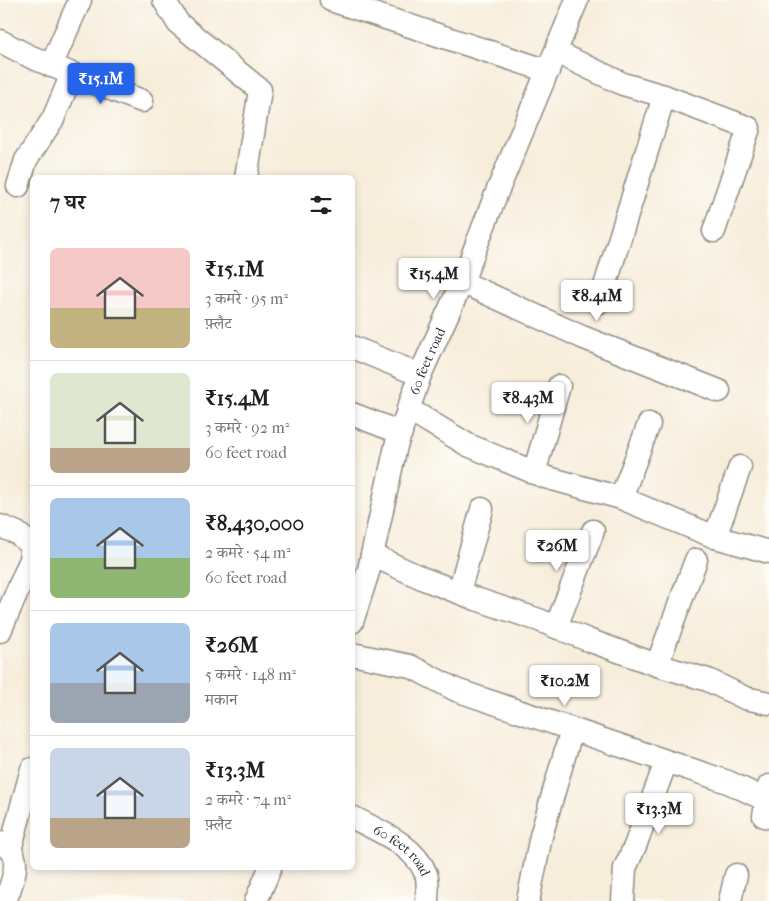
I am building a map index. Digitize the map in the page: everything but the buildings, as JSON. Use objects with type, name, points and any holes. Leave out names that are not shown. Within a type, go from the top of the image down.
[{"type":"street","points":[[51,66],[80,0]]},
{"type":"street","points":[[164,0],[178,23],[260,90],[246,175]]},
{"type":"street","points":[[331,0],[552,62],[664,96],[749,128],[714,232]]},
{"type":"street","name":"60 feet road","points":[[355,612],[372,555],[396,446],[420,375],[462,282],[497,192],[577,0]]},
{"type":"street","points":[[0,41],[51,66],[142,101]]},
{"type":"street","points":[[18,186],[26,160],[53,119],[72,74]]},
{"type":"street","points":[[600,302],[664,96]]},
{"type":"street","points":[[462,282],[582,337],[719,391]]},
{"type":"street","points":[[355,348],[420,375]]},
{"type":"street","points":[[534,473],[558,386]]},
{"type":"street","points":[[408,409],[468,445],[545,478],[621,498],[715,537],[769,552]]},
{"type":"street","points":[[355,415],[401,433]]},
{"type":"street","points":[[621,498],[648,424]]},
{"type":"street","points":[[715,537],[740,466]]},
{"type":"street","points":[[459,592],[482,509]]},
{"type":"street","points":[[0,526],[17,533],[28,543],[30,550]]},
{"type":"street","points":[[556,627],[592,531]]},
{"type":"street","points":[[372,555],[424,579],[657,665],[708,680],[745,698],[769,703]]},
{"type":"street","points":[[657,665],[696,560]]},
{"type":"street","points":[[0,631],[30,562]]},
{"type":"street","points":[[355,655],[410,666],[456,690],[728,782],[768,801]]},
{"type":"street","points":[[528,901],[541,836],[572,729]]},
{"type":"street","points":[[623,901],[625,868],[666,762]]},
{"type":"street","points":[[5,901],[12,882],[15,865],[14,856],[5,846],[30,775]]},
{"type":"street","name":"60 feet road","points":[[355,819],[393,839],[411,852],[426,875],[427,901]]},
{"type":"street","points":[[256,901],[269,870]]},
{"type":"street","points":[[730,901],[736,875]]}]
